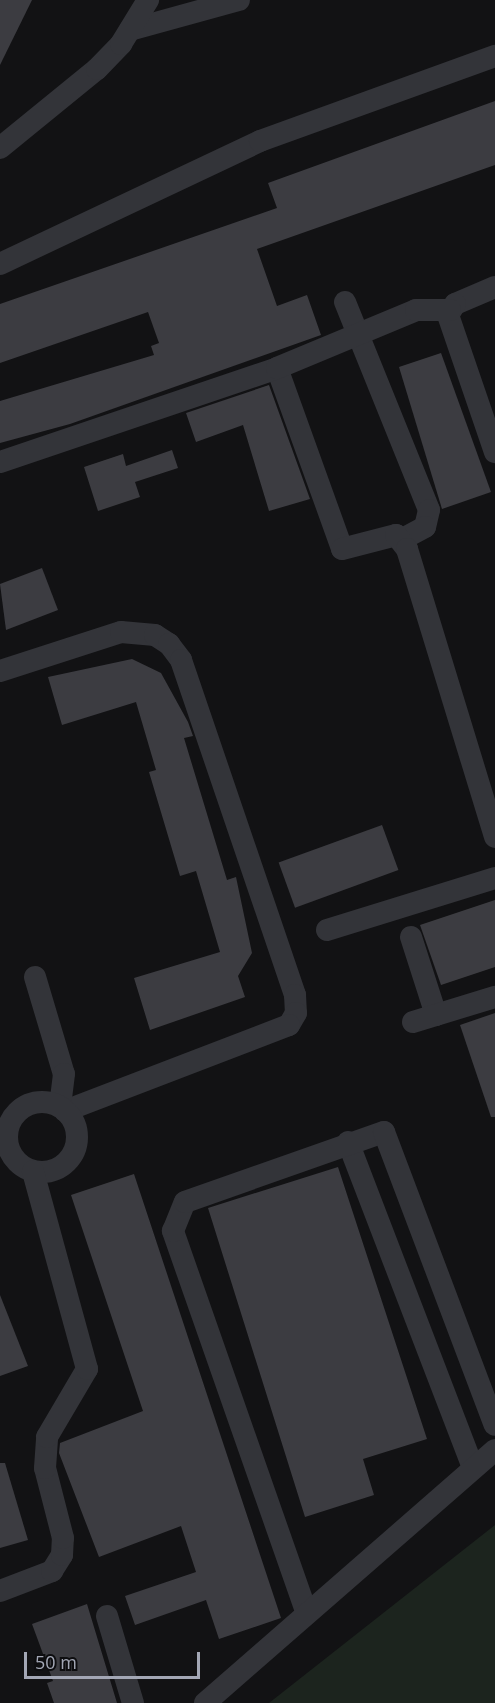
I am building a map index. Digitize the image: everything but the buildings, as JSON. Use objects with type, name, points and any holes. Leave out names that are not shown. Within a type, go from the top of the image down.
[{"type":"street","points":[[0,148],[97,69],[130,30],[147,0]]},
{"type":"street","points":[[130,30],[239,0]]},
{"type":"street","points":[[0,264],[260,141],[495,56]]},
{"type":"street","points":[[0,462],[277,368],[416,310],[450,310],[495,287]]},
{"type":"street","points":[[277,368],[342,549],[390,535],[402,538],[425,527],[429,510],[345,302]]},
{"type":"street","points":[[450,310],[450,332],[495,452]]},
{"type":"street","points":[[402,538],[495,837]]},
{"type":"street","points":[[0,671],[121,632],[155,635],[169,644],[182,660],[295,995],[296,1013],[288,1025],[58,1107],[26,1106],[7,1135],[14,1158],[33,1171],[55,1170],[72,1156],[77,1134],[58,1107],[29,979]]},
{"type":"street","points":[[327,930],[495,878]]},
{"type":"street","points":[[411,937],[436,1015]]},
{"type":"street","points":[[413,1022],[495,997]]},
{"type":"street","points":[[306,1611],[173,1230],[185,1202],[375,1131],[388,1136],[495,1425]]},
{"type":"street","points":[[348,1142],[473,1468]]},
{"type":"street","points":[[0,1591],[52,1571],[62,1555],[63,1538],[45,1468],[47,1437],[87,1369],[33,1171]]},
{"type":"street","points":[[205,1703],[306,1611],[495,1450]]},
{"type":"street","points":[[107,1616],[133,1703]]},
{"type":"shaded area","points":[[495,1525],[495,1703],[269,1703]]}]
